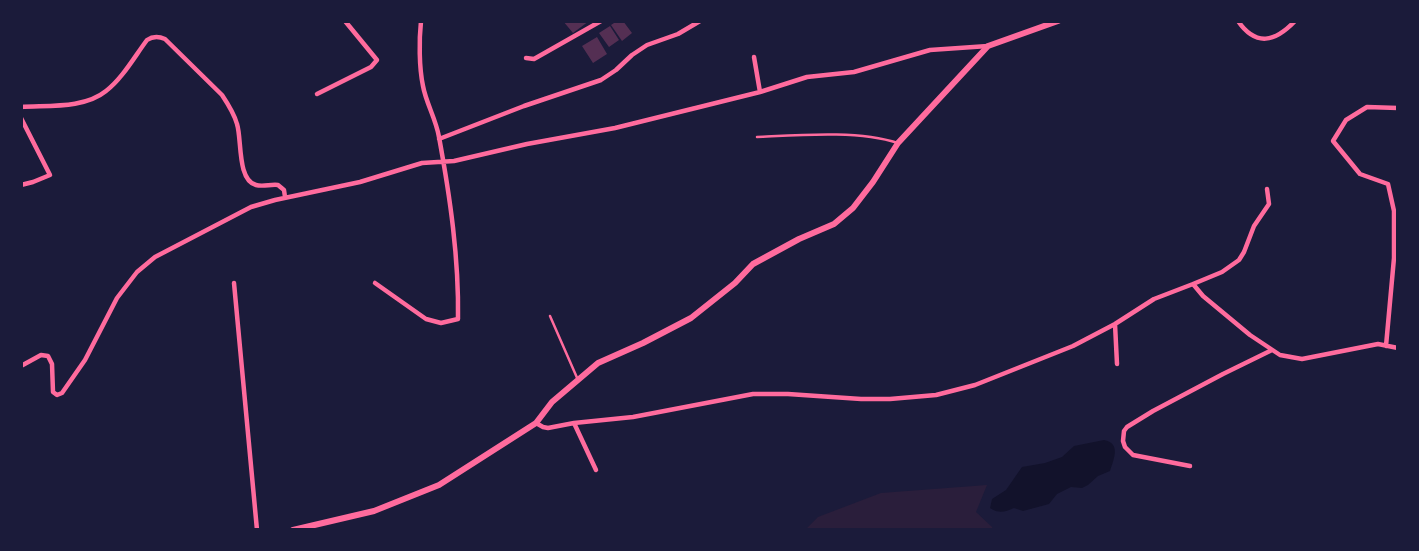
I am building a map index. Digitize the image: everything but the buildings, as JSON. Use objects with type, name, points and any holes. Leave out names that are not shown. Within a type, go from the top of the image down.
[{"type":"street","points":[[317,94],[371,67],[377,60],[345,21]]},
{"type":"street","points":[[375,283],[426,319],[441,323],[458,319],[458,279],[443,162],[436,121],[423,87],[421,21]]},
{"type":"street","points":[[526,58],[534,59],[601,21]]},
{"type":"street","points":[[439,139],[601,80],[646,45],[678,34],[700,21]]},
{"type":"street","points":[[21,366],[41,355],[48,356],[52,364],[52,392],[59,395],[85,360],[117,298],[145,264],[239,212],[264,202],[360,182],[422,163],[454,162],[527,144],[615,128],[760,92],[807,77],[854,72],[930,50],[988,46],[1058,21]]},
{"type":"street","points":[[1238,21],[1251,35],[1260,39],[1270,39],[1284,33],[1295,21]]},
{"type":"street","points":[[21,107],[80,102],[99,96],[107,91],[128,67],[147,40],[160,37],[222,94],[238,126],[242,168],[250,181],[258,185],[278,185],[284,190],[285,197]]},
{"type":"street","points":[[293,530],[374,512],[439,485],[536,423],[552,402],[598,363],[691,318],[735,283],[753,264],[775,250],[834,224],[853,208],[898,143],[988,46]]},
{"type":"street","points":[[754,57],[760,92]]},
{"type":"street","points":[[1387,346],[1394,258],[1394,211],[1388,184],[1360,174],[1334,141],[1346,120],[1367,107],[1398,108]]},
{"type":"street","points":[[21,118],[50,175],[21,185]]},
{"type":"street","points":[[536,423],[548,428],[654,414],[753,394],[890,399],[936,395],[975,385],[1093,337],[1154,299],[1222,272],[1239,260],[1254,226],[1269,204],[1267,189]]},
{"type":"street","points":[[234,283],[257,530]]},
{"type":"street","points":[[1193,284],[1203,296],[1250,335],[1280,355],[1302,359],[1378,344],[1398,348]]},
{"type":"street","points":[[1115,324],[1117,364]]},
{"type":"street","points":[[1190,466],[1133,455],[1125,447],[1124,431],[1153,411],[1273,350]]},
{"type":"street","points":[[573,423],[596,470]]},
{"type":"lane","points":[[757,137],[831,134],[898,143]]},
{"type":"lane","points":[[550,316],[578,380]]},
{"type":"shaded area","points":[[1104,440],[1113,444],[1114,448],[1110,471],[1098,476],[1088,485],[1082,488],[1071,487],[1057,494],[1049,504],[1023,511],[1014,508],[999,512],[990,508],[992,499],[1006,490],[1022,467],[1062,457],[1074,446]]},
{"type":"shaded area","points":[[987,485],[976,512],[993,530],[805,530],[818,517],[881,493]]}]
